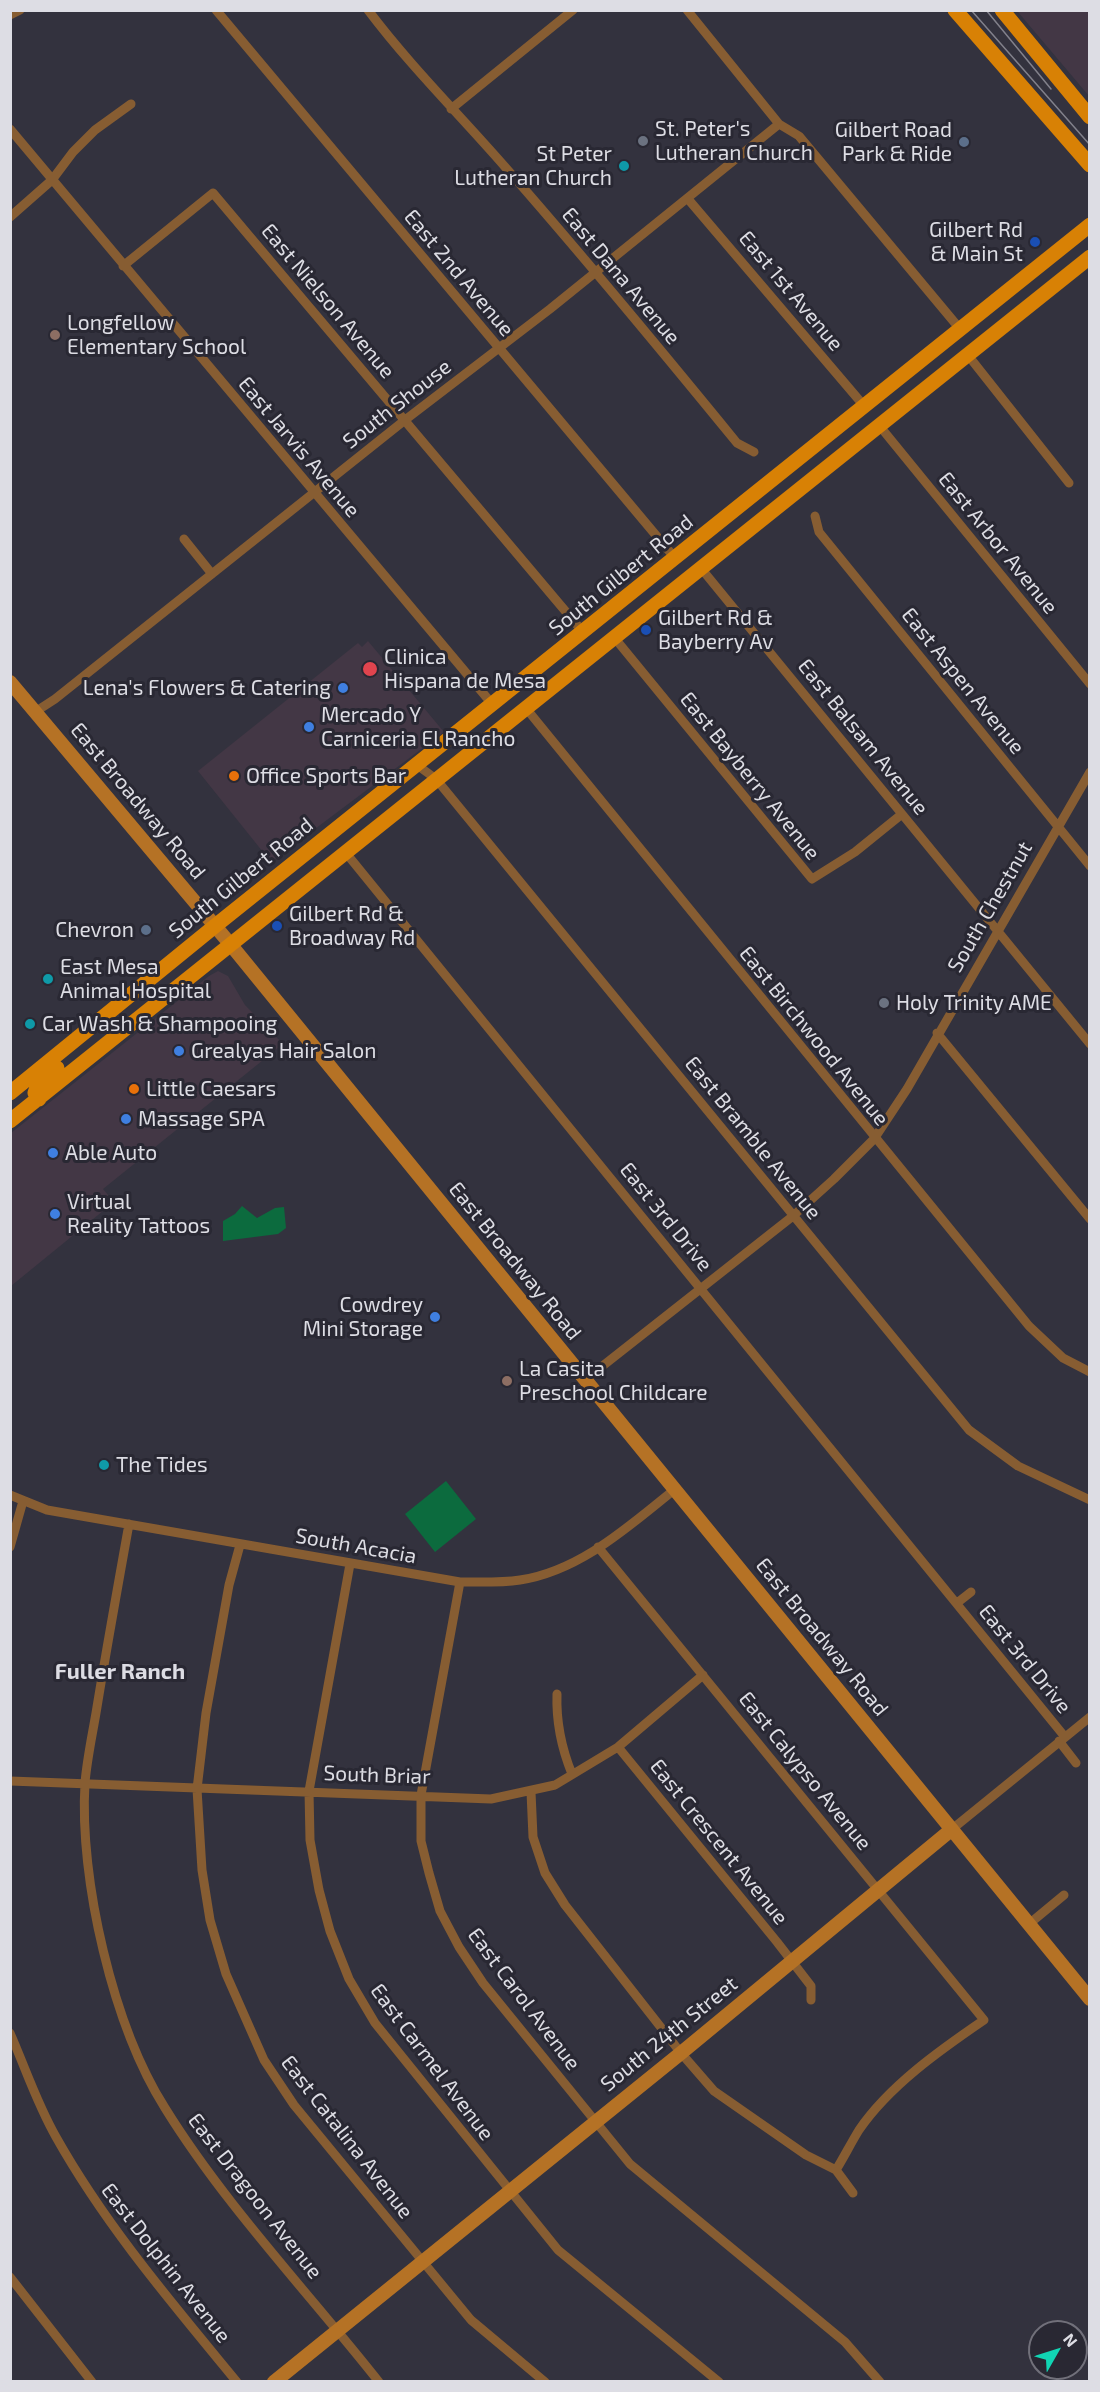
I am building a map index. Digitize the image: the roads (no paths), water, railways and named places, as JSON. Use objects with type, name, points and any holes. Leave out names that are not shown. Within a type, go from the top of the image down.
[{"type":"main road","points":[[955,10],[1089,165]]},
{"type":"main road","points":[[1002,10],[1089,117]]},
{"type":"main road","name":"South Gilbert Road","points":[[10,1093],[214,926],[865,407],[1089,225]]},
{"type":"main road","name":"South Gilbert Road","points":[[10,1122],[613,636],[1089,257]]},
{"type":"main road","name":"East Broadway Road","points":[[10,682],[231,945],[1089,1999]]},
{"type":"main road","points":[[39,1099],[35,1093],[38,1085],[77,1049],[84,1033]]},
{"type":"main road","name":"South 24th Street","points":[[274,2382],[337,2328],[681,2053],[951,1830]]},
{"type":"street","points":[[10,15],[20,10]]},
{"type":"street","name":"East 2nd Avenue","points":[[216,10],[675,558]]},
{"type":"street","name":"East Dana Avenue","points":[[368,10],[399,52],[596,272],[737,443],[754,452]]},
{"type":"street","points":[[451,109],[573,10]]},
{"type":"street","points":[[687,10],[779,124],[799,136],[960,329]]},
{"type":"street","points":[[10,217],[52,180],[73,152],[95,130],[130,104]]},
{"type":"street","name":"South Shouse","points":[[36,712],[596,272],[779,124]]},
{"type":"street","name":"East Jarvis Avenue","points":[[10,129],[493,705]]},
{"type":"street","name":"East Nielson Avenue","points":[[123,266],[213,193],[583,632]]},
{"type":"street","name":"East 1st Avenue","points":[[688,199],[865,407]]},
{"type":"street","points":[[967,354],[1070,483]]},
{"type":"street","name":"East Arbor Avenue","points":[[878,424],[1089,684]]},
{"type":"street","name":"East Aspen Avenue","points":[[814,516],[819,532],[1089,866]]},
{"type":"street","points":[[183,539],[212,574]]},
{"type":"street","name":"East Balsam Avenue","points":[[700,567],[1089,1044]]},
{"type":"street","name":"East Bayberry Avenue","points":[[613,636],[812,879],[855,852],[902,814]]},
{"type":"street","name":"East Birchwood Avenue","points":[[525,707],[874,1139],[1029,1326],[1063,1358],[1089,1372]]},
{"type":"street","name":"East Bramble Avenue","points":[[417,765],[436,779],[969,1430],[1018,1466],[1089,1500]]},
{"type":"street","name":"South Chestnut","points":[[586,1380],[793,1216],[874,1139],[907,1089],[937,1033],[1089,772]]},
{"type":"street","name":"East 3rd Drive","points":[[346,853],[957,1604],[1062,1739],[1076,1762]]},
{"type":"street","points":[[937,1033],[1089,1219]]},
{"type":"street","name":"South Acacia","points":[[10,1495],[47,1510],[460,1582],[520,1580],[543,1574],[577,1560],[674,1490]]},
{"type":"street","points":[[10,1547],[23,1501]]},
{"type":"street","name":"East Dragoon Avenue","points":[[129,1524],[85,1783],[88,1856],[98,1929],[113,1986],[132,2041],[163,2105],[202,2164],[379,2382]]},
{"type":"street","name":"East Catalina Avenue","points":[[240,1545],[229,1585],[206,1713],[197,1789],[202,1870],[210,1920],[226,1974],[264,2060],[294,2105],[471,2320],[545,2382]]},
{"type":"street","name":"East Calypso Avenue","points":[[598,1546],[984,2020],[948,2045],[886,2098],[860,2129],[836,2170]]},
{"type":"street","name":"East Carmel Avenue","points":[[350,1564],[309,1791],[310,1840],[319,1890],[330,1931],[349,1979],[375,2023],[558,2250],[719,2382]]},
{"type":"street","name":"East Carol Avenue","points":[[460,1582],[421,1795],[422,1841],[440,1911],[459,1947],[483,1983],[630,2164],[846,2342],[880,2382]]},
{"type":"street","name":"East 3rd Drive","points":[[957,1604],[971,1592]]},
{"type":"street","name":"South Briar","points":[[10,1780],[491,1799],[555,1785],[618,1747],[703,1675]]},
{"type":"street","points":[[557,1694],[556,1722],[562,1751],[572,1774]]},
{"type":"street","name":"South 24th Street","points":[[951,1830],[1089,1717]]},
{"type":"street","name":"East Crescent Avenue","points":[[618,1747],[811,1986],[811,2000]]},
{"type":"street","points":[[531,1792],[533,1837],[545,1873],[565,1905],[681,2053],[714,2091],[806,2155],[836,2170],[853,2193]]},
{"type":"street","points":[[1029,1924],[1064,1895]]},
{"type":"street","name":"East Dolphin Avenue","points":[[10,2033],[54,2134],[86,2189],[125,2246],[237,2382]]},
{"type":"street","points":[[10,2277],[92,2382]]},
{"type":"tram line","points":[[971,10],[1090,145]]},
{"type":"tram line","points":[[986,10],[1051,89]]},
{"type":"place","name":"St. Peter's Lutheran Church","points":[[643,141]]},
{"type":"place","name":"Gilbert Road Park & Ride","points":[[964,142]]},
{"type":"place","name":"St Peter Lutheran Church","points":[[624,166]]},
{"type":"place","name":"Gilbert Rd & Main St","points":[[1035,242]]},
{"type":"place","name":"Longfellow Elementary School","points":[[55,335]]},
{"type":"place","name":"Gilbert Rd & Bayberry Av","points":[[646,630]]},
{"type":"place","name":"Clinica Hispana de Mesa","points":[[370,669]]},
{"type":"place","name":"Lena's Flowers & Catering","points":[[343,688]]},
{"type":"place","name":"Mercado Y Carniceria El Rancho","points":[[309,727]]},
{"type":"place","name":"Office Sports Bar","points":[[234,776]]},
{"type":"place","name":"Gilbert Rd & Broadway Rd","points":[[277,926]]},
{"type":"place","name":"Chevron","points":[[146,930]]},
{"type":"place","name":"East Mesa Animal Hospital","points":[[48,979]]},
{"type":"place","name":"Holy Trinity AME","points":[[884,1003]]},
{"type":"place","name":"Car Wash & Shampooing","points":[[30,1024]]},
{"type":"place","name":"Grealyas Hair Salon","points":[[179,1051]]},
{"type":"place","name":"Little Caesars","points":[[134,1089]]},
{"type":"place","name":"Massage SPA","points":[[126,1119]]},
{"type":"place","name":"Able Auto","points":[[53,1153]]},
{"type":"place","name":"Virtual Reality Tattoos","points":[[55,1214]]},
{"type":"place","name":"Cowdrey Mini Storage","points":[[435,1317]]},
{"type":"place","name":"La Casita Preschool Childcare","points":[[507,1381]]},
{"type":"place","name":"The Tides","points":[[104,1465]]},
{"type":"district","name":"Fuller Ranch","points":[[120,1672]]}]
